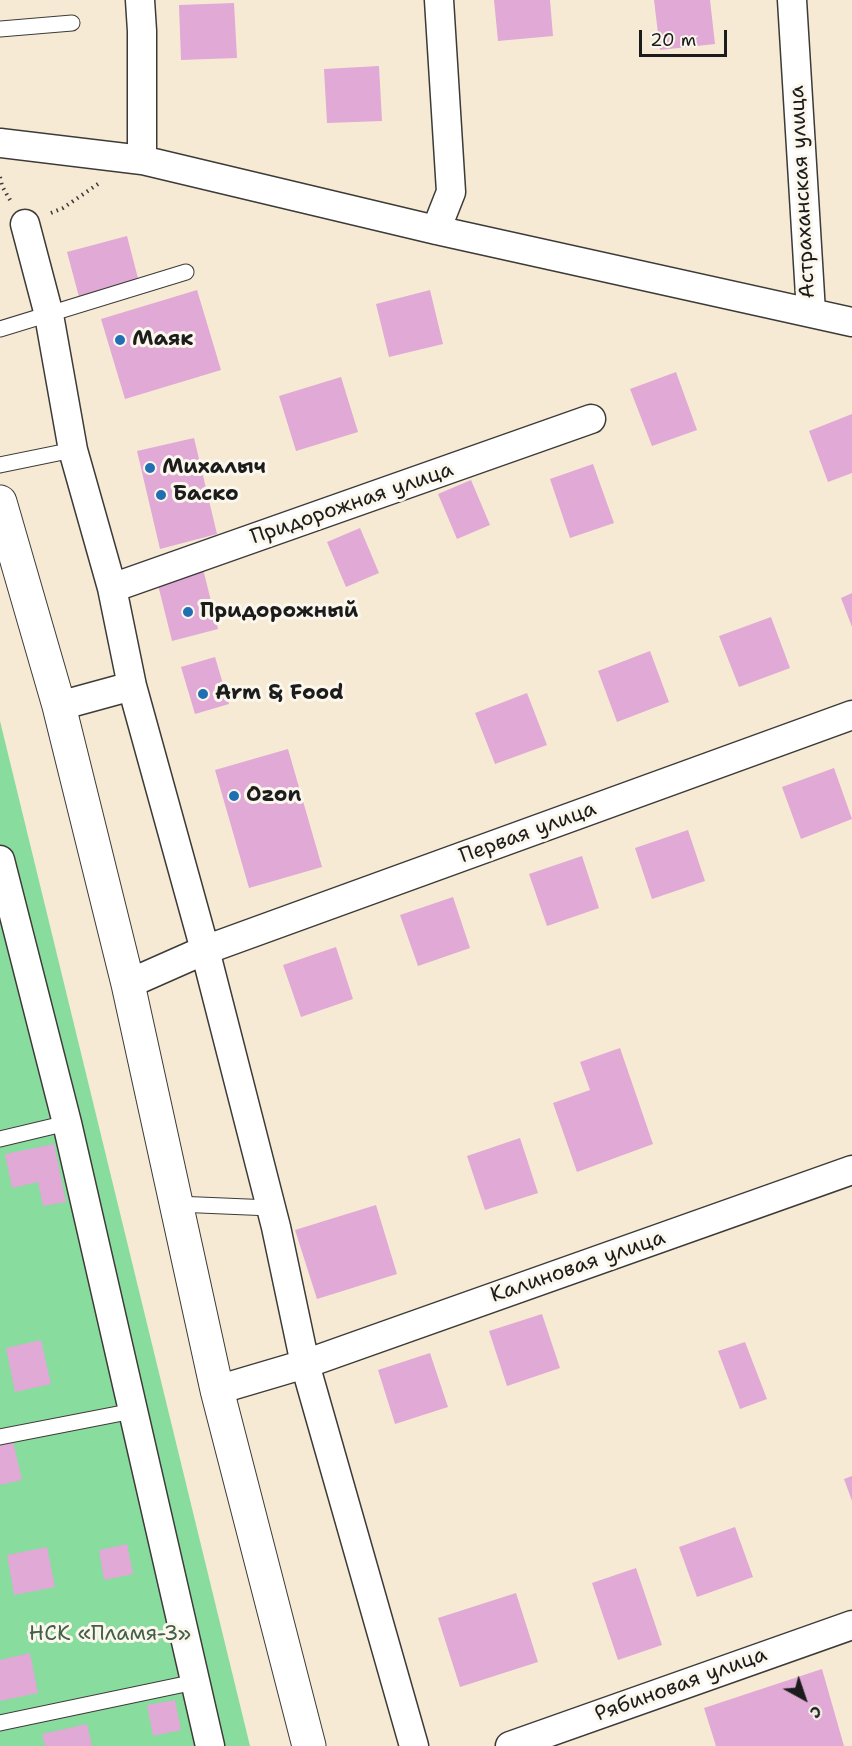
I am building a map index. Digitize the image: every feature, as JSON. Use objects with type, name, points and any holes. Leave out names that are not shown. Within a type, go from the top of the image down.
[{"type":"street","points":[[140,0],[142,160]]},
{"type":"street","points":[[436,230],[451,192],[439,0]]},
{"type":"street","name":"Астраханская улица","points":[[792,0],[811,312]]},
{"type":"street","points":[[0,143],[142,160],[436,230],[852,322]]},
{"type":"street","points":[[25,224],[49,315],[73,450],[112,588],[132,687],[205,950],[271,1208],[305,1364],[414,1746]]},
{"type":"street","name":"Придорожная улица","points":[[112,588],[591,419]]},
{"type":"street","points":[[0,502],[59,706],[128,984],[217,1390],[309,1746]]},
{"type":"street","points":[[59,706],[132,687]]},
{"type":"street","name":"Первая улица","points":[[128,984],[205,950],[852,715]]},
{"type":"street","points":[[0,860],[67,1123],[210,1746]]},
{"type":"street","name":"Калиновая улица","points":[[217,1390],[305,1364],[852,1170]]},
{"type":"street","name":"Рябиновая улица","points":[[510,1746],[852,1625]]},
{"type":"lane","points":[[0,29],[72,22]]},
{"type":"lane","points":[[0,329],[186,272]]},
{"type":"lane","points":[[0,465],[73,450]]},
{"type":"lane","points":[[0,1139],[67,1123]]},
{"type":"lane","points":[[176,1204],[271,1208]]},
{"type":"lane","points":[[0,1437],[133,1411]]},
{"type":"lane","points":[[0,1723],[195,1682]]},
{"type":"path","points":[[25,224],[63,208],[100,182],[111,157]]},
{"type":"green space","name":"НСК «Пламя-3»","points":[[0,721],[250,1746],[0,1746]]},
{"type":"building","points":[[494,0],[550,0],[553,36],[498,41]]},
{"type":"building","points":[[654,0],[710,0],[715,44],[660,50]]},
{"type":"building","points":[[234,3],[237,58],[181,60],[179,5]]},
{"type":"building","points":[[379,66],[382,121],[327,123],[324,69]]},
{"type":"building","points":[[127,236],[139,282],[79,297],[67,252]]},
{"type":"building","points":[[197,290],[221,370],[125,399],[101,319]]},
{"type":"building","points":[[430,290],[443,344],[389,357],[376,304]]},
{"type":"building","points":[[676,372],[697,430],[652,446],[630,389]]},
{"type":"building","points":[[341,377],[358,432],[296,451],[279,396]]},
{"type":"building","points":[[852,414],[852,473],[828,482],[809,431]]},
{"type":"building","points":[[194,438],[217,534],[160,549],[137,451]]},
{"type":"building","points":[[593,464],[614,523],[570,538],[550,479]]},
{"type":"building","points":[[471,480],[490,525],[457,539],[438,494]]},
{"type":"building","points":[[360,528],[379,573],[346,587],[327,542]]},
{"type":"building","points":[[203,569],[218,629],[172,641],[157,581]]},
{"type":"building","points":[[852,593],[852,627],[841,598]]},
{"type":"building","points":[[771,617],[790,668],[739,687],[719,636]]},
{"type":"building","points":[[650,651],[669,702],[617,722],[598,671]]},
{"type":"building","points":[[215,657],[229,704],[195,714],[181,667]]},
{"type":"building","points":[[527,693],[547,745],[495,764],[475,713]]},
{"type":"building","points":[[288,749],[322,867],[249,888],[215,770]]},
{"type":"building","points":[[834,768],[852,819],[801,839],[782,787]]},
{"type":"building","points":[[688,830],[705,881],[652,899],[635,848]]},
{"type":"building","points":[[582,856],[599,908],[547,926],[529,874]]},
{"type":"building","points":[[453,897],[470,948],[418,966],[400,915]]},
{"type":"building","points":[[336,947],[353,999],[301,1017],[283,965]]},
{"type":"building","points":[[620,1048],[653,1144],[577,1172],[553,1103],[590,1090],[580,1062]]},
{"type":"building","points":[[520,1138],[538,1193],[485,1210],[467,1156]]},
{"type":"building","points":[[54,1144],[66,1202],[43,1206],[38,1182],[12,1188],[5,1154]]},
{"type":"building","points":[[376,1205],[397,1274],[317,1299],[295,1230]]},
{"type":"building","points":[[542,1314],[560,1368],[507,1386],[489,1331]]},
{"type":"building","points":[[41,1340],[51,1384],[15,1392],[6,1348]]},
{"type":"building","points":[[745,1342],[767,1399],[740,1409],[718,1351]]},
{"type":"building","points":[[430,1353],[448,1407],[395,1424],[378,1370]]},
{"type":"building","points":[[12,1437],[22,1480],[0,1485],[0,1440]]},
{"type":"building","points":[[852,1476],[852,1501],[844,1479]]},
{"type":"building","points":[[735,1527],[753,1577],[697,1597],[679,1547]]},
{"type":"building","points":[[127,1544],[133,1574],[104,1580],[99,1550]]},
{"type":"building","points":[[47,1547],[55,1587],[14,1595],[7,1555]]},
{"type":"building","points":[[636,1568],[662,1645],[618,1660],[592,1583]]},
{"type":"building","points":[[516,1593],[538,1662],[460,1687],[438,1618]]},
{"type":"building","points":[[30,1653],[38,1693],[0,1701],[0,1660]]},
{"type":"building","points":[[822,1669],[844,1746],[716,1746],[704,1708]]},
{"type":"building","points":[[175,1700],[181,1730],[153,1736],[147,1705]]},
{"type":"building","points":[[87,1724],[92,1746],[45,1746],[42,1734]]},
{"type":"place","name":"Маяк","points":[[120,340]]},
{"type":"place","name":"Михалыч","points":[[150,468]]},
{"type":"place","name":"Баско","points":[[161,495]]},
{"type":"place","name":"Придорожный","points":[[188,612]]},
{"type":"place","name":"Arm & Food","points":[[203,694]]},
{"type":"place","name":"Ozon","points":[[234,796]]}]
